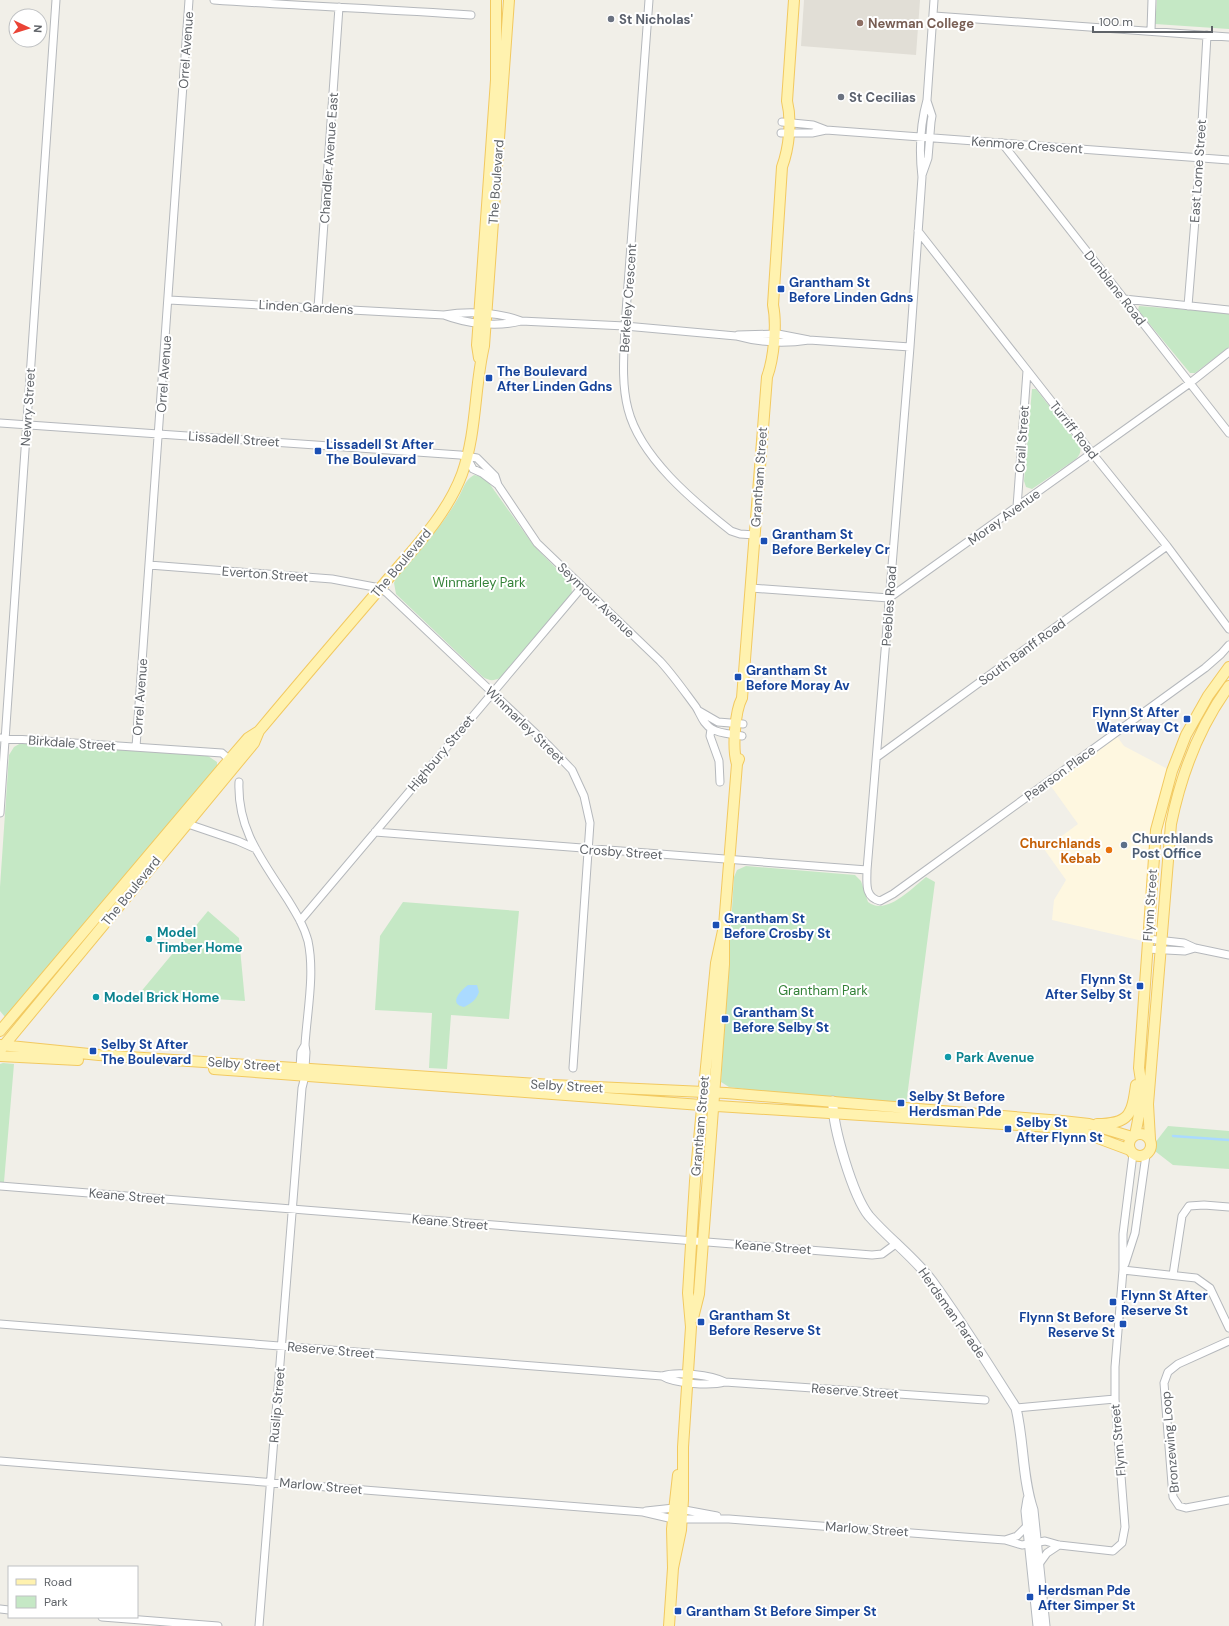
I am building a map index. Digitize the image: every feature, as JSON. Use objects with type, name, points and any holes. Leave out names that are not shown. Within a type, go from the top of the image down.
[{"type":"main road","name":"The Boulevard","points":[[1,1049],[185,823],[232,763],[248,738],[259,731],[380,588],[438,518],[452,495],[467,458],[473,434],[480,364],[484,346],[483,318],[496,80],[496,0]]},
{"type":"main road","name":"The Boulevard","points":[[483,318],[509,0]]},
{"type":"main road","name":"Grantham Street","points":[[691,1327],[699,1294],[714,1106],[724,964],[724,926],[737,764],[740,756],[740,724],[745,706],[742,698],[767,377],[771,366],[770,338],[775,315],[773,305],[782,167],[786,157],[785,122],[789,111],[787,101],[794,0]]},
{"type":"main road","name":"Flynn Street","points":[[1134,1136],[1142,1102],[1142,1081],[1139,1068],[1156,830],[1172,771],[1186,735],[1208,696],[1229,667]]},
{"type":"main road","name":"Flynn Street","points":[[1150,1140],[1148,1104],[1171,824],[1176,799],[1188,762],[1214,710],[1229,686]]},
{"type":"main road","name":"The Boulevard","points":[[0,1031],[185,823]]},
{"type":"main road","points":[[1152,875],[1160,870],[1169,850]]},
{"type":"main road","name":"Grantham Street","points":[[669,1626],[688,1378],[691,1327],[688,1294],[702,1092],[716,963],[724,926]]},
{"type":"main road","name":"Selby Street","points":[[1,1049],[714,1106],[982,1122],[1055,1128],[1103,1139],[1131,1152]]},
{"type":"main road","points":[[1089,1124],[1115,1124],[1126,1118],[1134,1104],[1139,1068]]},
{"type":"main road","name":"Selby Street","points":[[303,1072],[552,1086],[702,1092],[832,1101],[1089,1124],[1134,1136]]},
{"type":"main road","name":"Herdsman Parade","points":[[832,1101],[832,1114],[860,1202],[870,1217],[897,1243],[932,1281],[1016,1408],[1021,1429],[1028,1495],[1033,1510],[1033,1543],[1038,1626]]},
{"type":"main road","points":[[1142,1134],[1150,1140],[1151,1147],[1146,1155],[1139,1157],[1131,1152],[1129,1143],[1134,1136],[1142,1134]]},
{"type":"main road","name":"Herdsman Parade","points":[[1028,1495],[1026,1511],[1027,1526],[1039,1564],[1045,1626]]},
{"type":"street","name":"Newry Street","points":[[0,813],[3,738],[56,0]]},
{"type":"street","name":"Orrel Avenue","points":[[136,747],[160,434],[189,0]]},
{"type":"street","points":[[214,0],[471,15]]},
{"type":"street","name":"Berkeley Crescent","points":[[649,0],[625,326],[623,372],[628,409],[637,432],[656,463],[730,531],[740,534],[755,535]]},
{"type":"street","name":"Peebles Road","points":[[887,898],[880,901],[871,897],[868,891],[867,870],[910,347],[922,177],[920,157],[923,115],[927,100],[934,0]]},
{"type":"street","points":[[1151,30],[1152,0]]},
{"type":"street","name":"Chandler Avenue East","points":[[318,308],[339,8]]},
{"type":"street","points":[[934,16],[1151,30],[1229,37]]},
{"type":"street","name":"East Lorne Street","points":[[1188,306],[1200,158],[1207,35]]},
{"type":"street","name":"Peebles Road","points":[[922,177],[928,158],[932,116],[927,100]]},
{"type":"street","name":"Kenmore Crescent","points":[[785,122],[813,125],[826,130]]},
{"type":"street","name":"Kenmore Crescent","points":[[785,134],[812,133],[826,130],[1229,160]]},
{"type":"street","name":"Dunblane Road","points":[[1002,143],[1229,433]]},
{"type":"street","name":"Turriff Road","points":[[918,231],[1027,371],[1167,546],[1229,629]]},
{"type":"street","name":"Linden Gardens","points":[[169,300],[444,315],[456,319],[514,318],[521,321],[625,326],[736,336],[910,347]]},
{"type":"street","points":[[1124,300],[1229,310]]},
{"type":"street","name":"Moray Avenue","points":[[889,598],[1190,383],[1229,352]]},
{"type":"street","name":"Crail Street","points":[[1018,507],[1027,371]]},
{"type":"street","name":"Lissadell Street","points":[[0,423],[460,455],[467,458]]},
{"type":"street","name":"Seymour Avenue","points":[[498,485],[482,473],[473,469],[467,458],[477,458],[496,476],[498,485],[536,543],[660,661],[678,682],[699,711],[704,722],[711,729],[710,736],[719,761],[720,782]]},
{"type":"street","name":"South Banff Road","points":[[877,758],[1167,546]]},
{"type":"street","name":"Everton Street","points":[[149,566],[332,579],[380,588]]},
{"type":"street","name":"Highbury Street","points":[[300,921],[582,587]]},
{"type":"street","name":"Winmarley Street","points":[[380,588],[549,746],[572,770],[586,803],[590,823],[589,849],[573,1068]]},
{"type":"street","points":[[751,588],[889,598]]},
{"type":"street","name":"Pearson Place","points":[[887,898],[1205,668],[1229,645]]},
{"type":"street","name":"Seymour Avenue","points":[[699,711],[718,722],[740,724]]},
{"type":"street","points":[[711,729],[739,735]]},
{"type":"street","name":"Birkdale Street","points":[[3,738],[222,753],[232,763]]},
{"type":"street","name":"Ruslip Street","points":[[239,782],[240,808],[247,832],[300,921],[308,941],[310,964],[305,1045],[302,1052],[303,1072],[293,1209],[259,1626]]},
{"type":"street","points":[[185,823],[238,841],[256,849]]},
{"type":"street","name":"Crosby Street","points":[[375,832],[867,870]]},
{"type":"street","points":[[1148,944],[1162,945],[1184,943],[1195,948],[1229,955]]},
{"type":"street","points":[[1148,944],[1162,945]]},
{"type":"street","name":"Flynn Street","points":[[1033,1543],[1045,1541],[1059,1545],[1113,1551],[1122,1543],[1125,1527],[1115,1399],[1116,1335],[1123,1270],[1123,1234],[1131,1152]]},
{"type":"street","name":"Flynn Street","points":[[1123,1270],[1135,1233],[1146,1155]]},
{"type":"street","name":"Keane Street","points":[[0,1186],[877,1255],[887,1252],[897,1243]]},
{"type":"street","points":[[1173,1275],[1182,1216],[1189,1206],[1204,1205],[1229,1207]]},
{"type":"street","points":[[1123,1270],[1196,1278],[1210,1288],[1229,1328]]},
{"type":"street","name":"Reserve Street","points":[[0,1324],[662,1376],[670,1374],[688,1378],[717,1378],[725,1382],[985,1400]]},
{"type":"street","name":"Bronzewing Loop","points":[[1229,1341],[1178,1364],[1168,1372],[1164,1383],[1173,1497],[1179,1506],[1186,1508],[1229,1500]]},
{"type":"street","points":[[1016,1408],[1115,1399]]},
{"type":"street","name":"Marlow Street","points":[[0,1461],[643,1512],[677,1520],[729,1519],[1005,1540],[1022,1545],[1033,1543]]},
{"type":"street","name":"Marlow Street","points":[[643,1512],[678,1508],[729,1519]]},
{"type":"street","points":[[1005,1540],[1018,1536],[1027,1526]]},
{"type":"street","points":[[1039,1564],[1047,1553],[1059,1545]]},
{"type":"street","points":[[115,1618],[218,1626]]},
{"type":"shaded area","name":"Newman College","points":[[804,0],[920,0],[916,55],[801,46]]},
{"type":"shaded area","points":[[1116,735],[1124,746],[1179,775],[1169,809],[1161,846],[1156,944],[1052,920],[1054,900],[1066,880],[1044,849],[1078,824],[1048,782]]},
{"type":"green space","points":[[1157,0],[1229,0],[1229,29],[1155,24]]},
{"type":"green space","points":[[1139,306],[1229,313],[1229,347],[1195,373],[1190,373],[1138,310]]},
{"type":"green space","points":[[1032,389],[1036,389],[1078,443],[1080,453],[1076,459],[1032,489],[1026,487],[1024,481]]},
{"type":"green space","name":"Winmarley Park","points":[[474,475],[484,477],[489,483],[534,546],[571,583],[572,593],[500,678],[493,680],[483,677],[396,594],[394,583],[396,578],[444,520],[468,480]]},
{"type":"green space","points":[[21,743],[208,756],[217,762],[217,769],[112,897],[5,1017],[0,1011],[0,887],[9,755],[14,747]]},
{"type":"green space","name":"Grantham Park","points":[[746,866],[855,875],[861,881],[868,902],[883,906],[906,894],[926,877],[935,882],[906,1105],[784,1094],[729,1087],[721,1082],[734,877],[737,870]]},
{"type":"green space","points":[[403,902],[519,911],[509,1019],[451,1015],[447,1069],[429,1068],[432,1013],[375,1010],[380,936]]},
{"type":"green space","points":[[208,911],[239,938],[245,1001],[139,994]]},
{"type":"green space","points":[[0,1064],[14,1064],[4,1182],[0,1182]]},
{"type":"green space","points":[[1168,1126],[1229,1131],[1229,1169],[1173,1165],[1151,1148]]},
{"type":"water","points":[[468,985],[477,985],[479,992],[473,1001],[464,1007],[459,1005],[456,1000],[459,994]]},
{"type":"waterway","points":[[1173,1136],[1229,1140]]},
{"type":"place","name":"St Nicholas'","points":[[611,19]]},
{"type":"place","name":"Newman College","points":[[860,23]]},
{"type":"place","name":"St Cecilias","points":[[841,97]]},
{"type":"place","name":"Grantham St Before Linden Gdns","points":[[781,289]]},
{"type":"place","name":"The Boulevard After Linden Gdns","points":[[489,378]]},
{"type":"place","name":"Lissadell St After The Boulevard","points":[[318,451]]},
{"type":"place","name":"Grantham St Before Berkeley Cr","points":[[764,541]]},
{"type":"place","name":"Grantham St Before Moray Av","points":[[738,677]]},
{"type":"place","name":"Flynn St After Waterway Ct","points":[[1187,719]]},
{"type":"place","name":"Churchlands Post Office","points":[[1124,845]]},
{"type":"place","name":"Churchlands Kebab","points":[[1109,850]]},
{"type":"place","name":"Grantham St Before Crosby St","points":[[716,925]]},
{"type":"place","name":"Model Timber Home","points":[[149,939]]},
{"type":"place","name":"Flynn St After Selby St","points":[[1140,986]]},
{"type":"place","name":"Model Brick Home","points":[[96,997]]},
{"type":"place","name":"Grantham St Before Selby St","points":[[725,1019]]},
{"type":"place","name":"Selby St After The Boulevard","points":[[93,1051]]},
{"type":"place","name":"Park Avenue","points":[[948,1057]]},
{"type":"place","name":"Selby St Before Herdsman Pde","points":[[901,1103]]},
{"type":"place","name":"Selby St After Flynn St","points":[[1008,1129]]},
{"type":"place","name":"Flynn St After Reserve St","points":[[1113,1302]]},
{"type":"place","name":"Grantham St Before Reserve St","points":[[701,1322]]},
{"type":"place","name":"Flynn St Before Reserve St","points":[[1123,1324]]},
{"type":"place","name":"Herdsman Pde After Simper St","points":[[1030,1597]]},
{"type":"place","name":"Grantham St Before Simper St","points":[[678,1611]]}]
